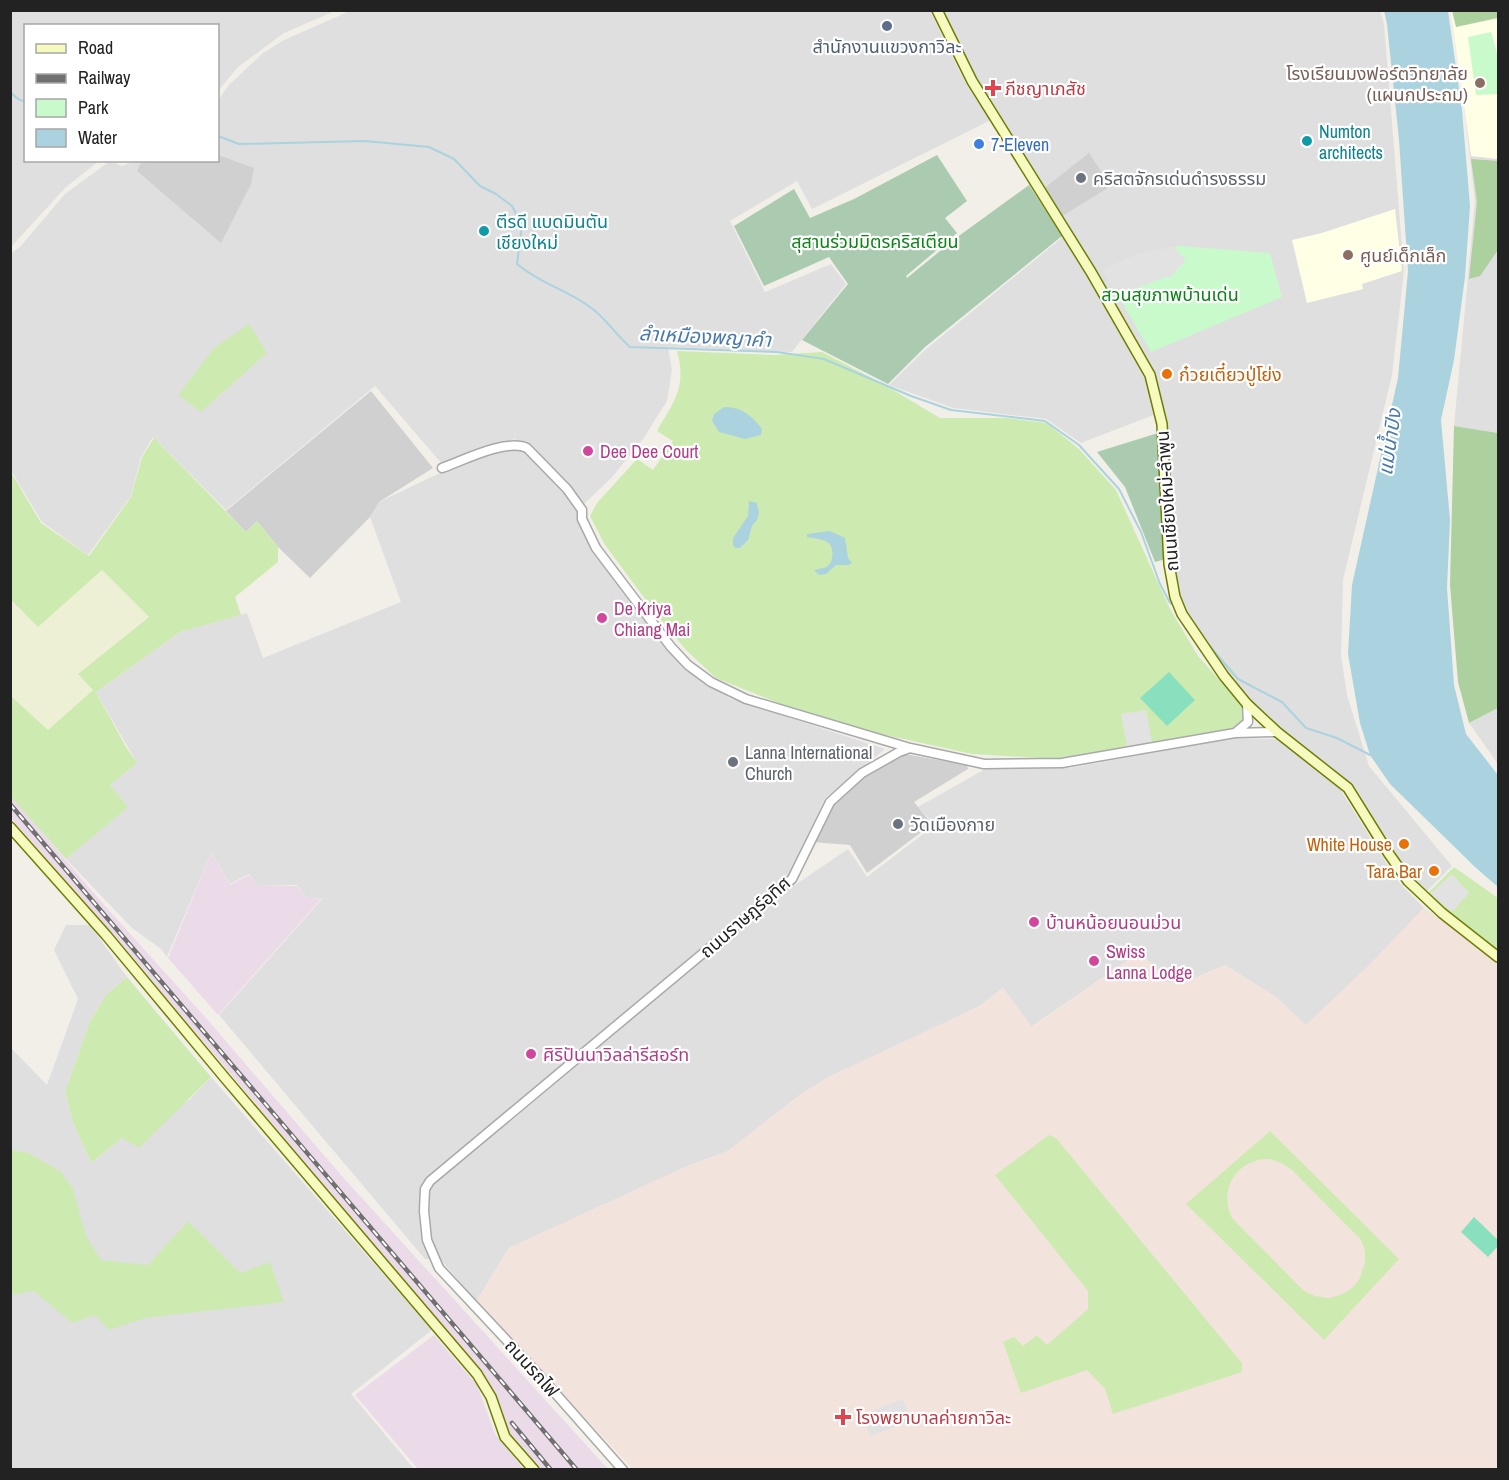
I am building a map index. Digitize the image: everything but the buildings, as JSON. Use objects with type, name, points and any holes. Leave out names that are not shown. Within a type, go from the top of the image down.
[{"type":"main road","name":"ถนนเชียงใหม่-ลำพูน","points":[[937,10],[972,81],[1091,272],[1150,375],[1162,424],[1169,564],[1175,597],[1182,614],[1224,676],[1247,704],[1277,732],[1348,788],[1408,881],[1442,914],[1498,957]]},
{"type":"main road","points":[[10,827],[106,935],[477,1374],[491,1397],[505,1437],[534,1470]]},
{"type":"street","points":[[442,468],[487,451],[521,445],[541,460],[582,510],[586,530],[596,548],[665,639],[688,665],[711,682],[746,699],[910,748],[984,764],[1062,763],[1235,733],[1277,732]]},
{"type":"street","points":[[1235,733],[1248,722],[1247,704]]},
{"type":"street","name":"ถนนราษฎร์อุทิศ","points":[[439,1268],[427,1240],[424,1211],[425,1189],[430,1181],[792,879],[830,802],[862,773],[910,748]]},
{"type":"street","name":"ถนนรถไฟ","points":[[439,1268],[540,1376],[623,1470]]},
{"type":"shaded area","points":[[11,10],[335,10],[284,33],[238,67],[219,90],[219,24],[24,24],[24,162],[98,162],[66,187],[11,247]]},
{"type":"shaded area","points":[[350,11],[930,11],[966,84],[991,120],[812,209],[797,181],[730,221],[765,292],[831,264],[846,284],[792,352],[668,347],[672,370],[667,401],[643,439],[612,477],[582,506],[533,449],[515,439],[442,464],[375,386],[226,510],[153,437],[141,457],[131,496],[88,555],[42,522],[11,470],[10,254],[20,247],[65,194],[109,162],[122,166],[132,162],[219,162],[219,99],[229,85],[263,53],[284,40]]},
{"type":"shaded area","points":[[943,11],[1380,11],[1384,24],[1404,271],[1392,375],[1343,580],[1341,656],[1347,695],[1369,766],[1452,866],[1426,892],[1410,876],[1354,785],[1282,732],[1240,691],[1195,627],[1189,614],[1185,612],[1173,564],[1164,411],[1081,443],[1046,419],[953,408],[889,385],[925,350],[1069,232],[981,86]]},
{"type":"shaded area","name":"โรงเรียนมงฟอร์ตวิทยาลัย (แผนกประถม)","points":[[1451,11],[1498,11],[1498,159],[1471,156]]},
{"type":"shaded area","points":[[1453,11],[1498,11],[1498,433],[1454,426],[1475,201]]},
{"type":"shaded area","name":"คริสตจักรเด่นดำรงธรรม","points":[[1089,153],[1111,186],[1059,218],[1042,190]]},
{"type":"shaded area","points":[[219,155],[254,168],[251,184],[221,243],[137,171],[140,164],[145,162],[219,162]]},
{"type":"shaded area","name":"ศูนย์เด็กเล็ก","points":[[1395,209],[1402,271],[1362,284],[1363,289],[1307,303],[1292,240],[1322,233]]},
{"type":"shaded area","points":[[1174,247],[1186,260],[1170,278],[1166,277],[1117,295],[1103,270],[1138,254]]},
{"type":"shaded area","points":[[371,391],[433,468],[379,502],[370,517],[310,578],[278,547],[257,521],[246,532],[226,511]]},
{"type":"shaded area","points":[[521,447],[553,477],[580,511],[580,522],[681,663],[729,698],[885,749],[825,798],[787,878],[795,885],[848,849],[867,877],[935,825],[918,807],[987,768],[1070,768],[1235,738],[1276,739],[1338,786],[1397,880],[1424,908],[1371,964],[1306,1026],[1276,997],[1225,965],[1195,978],[1169,983],[1140,952],[1031,1027],[1003,988],[978,1007],[829,1077],[801,1094],[728,1151],[690,1165],[509,1248],[476,1302],[441,1260],[425,1259],[219,1015],[323,898],[308,899],[297,885],[258,886],[249,874],[230,884],[211,853],[167,957],[161,949],[132,928],[66,859],[127,807],[110,785],[137,763],[96,692],[180,632],[247,613],[263,658],[401,602],[370,517],[379,502],[444,471],[489,453]]},
{"type":"shaded area","points":[[102,570],[149,617],[78,674],[94,690],[48,730],[11,696],[10,600],[38,626]]},
{"type":"shaded area","points":[[1498,708],[1498,764],[1469,723]]},
{"type":"shaded area","points":[[1146,710],[1152,742],[1127,747],[1121,714]]},
{"type":"shaded area","points":[[904,754],[967,765],[968,769],[914,802],[932,824],[867,873],[850,845],[812,842],[831,803],[870,771]]},
{"type":"shaded area","points":[[10,794],[341,1175],[608,1469],[540,1469],[506,1430],[499,1406],[485,1377],[118,940],[11,818]]},
{"type":"shaded area","points":[[211,853],[230,885],[249,875],[258,886],[297,886],[308,899],[322,898],[218,1015],[168,958]]},
{"type":"shaded area","points":[[1452,874],[1469,893],[1452,912],[1430,894]]},
{"type":"shaded area","points":[[1424,908],[1498,958],[1498,1469],[633,1469],[476,1302],[509,1248],[690,1165],[728,1151],[801,1094],[829,1077],[978,1007],[1003,988],[1032,1027],[1140,952],[1169,983],[1195,978],[1225,965],[1276,997],[1306,1025]]},
{"type":"shaded area","points":[[66,925],[90,925],[127,977],[106,995],[90,1021],[65,1092],[73,1122],[91,1163],[122,1138],[189,1100],[211,1077],[432,1330],[351,1394],[414,1469],[11,1469],[10,1047],[47,1085],[78,999],[54,950]]},
{"type":"shaded area","points":[[434,1335],[477,1385],[495,1434],[524,1469],[418,1469],[355,1395]]},
{"type":"shaded area","points":[[903,1399],[911,1421],[870,1436],[862,1415]]},
{"type":"green space","points":[[1452,11],[1498,11],[1498,18],[1456,27]]},
{"type":"green space","points":[[1491,32],[1498,56],[1498,94],[1476,95],[1468,37]]},
{"type":"green space","name":"สุสานร่วมมิตรคริสเตียน","points":[[937,155],[967,201],[945,218],[957,233],[906,276],[907,278],[956,238],[1029,185],[1062,236],[925,347],[888,384],[802,340],[848,284],[829,257],[764,286],[734,226],[794,189],[810,218],[854,199]]},
{"type":"green space","points":[[1471,159],[1498,161],[1498,250],[1480,276],[1469,279],[1477,202]]},
{"type":"green space","name":"สวนสุขภาพบ้านเด่น","points":[[1180,246],[1270,253],[1282,297],[1151,352],[1103,270],[1138,254]]},
{"type":"green space","points":[[249,324],[267,353],[201,412],[178,395],[214,348]]},
{"type":"green space","points":[[677,351],[774,355],[822,352],[883,384],[940,418],[1007,418],[1047,423],[1079,449],[1116,490],[1170,609],[1198,656],[1244,708],[1244,721],[1232,729],[1205,736],[1137,749],[1057,759],[972,754],[867,731],[791,708],[716,678],[686,650],[657,615],[605,545],[590,516],[597,503],[637,459],[653,470],[673,441],[657,431],[680,384],[680,364]]},
{"type":"green space","points":[[1454,426],[1498,433],[1498,708],[1469,723],[1458,682],[1450,585]]},
{"type":"green space","points":[[1158,433],[1166,559],[1155,562],[1125,487],[1097,452]]},
{"type":"green space","points":[[154,438],[246,532],[257,521],[278,547],[278,562],[235,597],[241,615],[180,632],[96,692],[137,763],[110,785],[128,807],[66,859],[11,797],[11,696],[48,730],[93,690],[78,674],[149,617],[102,570],[38,627],[11,600],[11,472],[41,523],[89,556],[131,497],[142,457]]},
{"type":"green space","points":[[1169,672],[1195,700],[1167,726],[1140,698]]},
{"type":"green space","points":[[1454,867],[1498,898],[1498,952],[1427,894]]},
{"type":"green space","points":[[127,977],[211,1077],[139,1148],[122,1138],[91,1163],[73,1122],[65,1092],[90,1021],[106,995]]},
{"type":"green space","points":[[1270,1131],[1399,1259],[1324,1340],[1186,1204]],"holes":[[[1269,1159],[1291,1169],[1361,1240],[1365,1251],[1365,1263],[1359,1280],[1351,1289],[1340,1295],[1328,1298],[1304,1291],[1232,1218],[1227,1197],[1233,1178],[1240,1170],[1258,1160]]]},
{"type":"green space","points":[[1049,1135],[1056,1138],[1242,1363],[1242,1372],[1113,1414],[1105,1389],[1087,1370],[1021,1393],[1003,1342],[1014,1337],[1023,1346],[1037,1335],[1047,1345],[1088,1309],[1088,1291],[995,1175]]},
{"type":"green space","points":[[11,1150],[29,1153],[61,1172],[73,1189],[86,1236],[101,1260],[148,1265],[188,1221],[240,1273],[270,1262],[284,1302],[145,1318],[109,1330],[95,1315],[72,1323],[34,1291],[11,1295]]},
{"type":"green space","points":[[1474,1217],[1498,1240],[1498,1246],[1488,1257],[1461,1232]]},
{"type":"water","name":"แม่น้ำปิง","points":[[1384,11],[1448,11],[1462,110],[1470,206],[1465,277],[1454,360],[1441,420],[1450,520],[1447,588],[1454,685],[1466,734],[1498,775],[1498,887],[1390,784],[1370,755],[1360,723],[1348,654],[1352,585],[1398,378],[1408,271],[1399,140]]},
{"type":"water","points":[[724,407],[741,410],[750,416],[762,429],[761,435],[745,439],[719,432],[712,421],[714,414]]},
{"type":"water","points":[[749,501],[757,503],[759,513],[748,540],[740,548],[736,548],[733,546],[733,538],[748,516]]},
{"type":"water","points":[[830,531],[845,538],[848,558],[852,563],[836,565],[826,574],[819,575],[814,570],[827,567],[831,562],[832,549],[827,542],[807,537],[807,534]]},
{"type":"waterway","name":"ลำเหมืองพญาคำ","points":[[10,92],[24,101]]},
{"type":"waterway","name":"ลำเหมืองพญาคำ","points":[[219,136],[239,144],[365,141],[429,147],[454,159],[480,186],[512,206],[522,225],[517,264],[590,307],[630,347],[777,352],[824,359],[911,396],[951,410],[1045,421],[1079,445],[1119,489],[1141,532],[1160,584],[1170,603],[1175,606]]},
{"type":"waterway","name":"ลำเหมืองพญาคำ","points":[[1208,644],[1238,679],[1282,702],[1306,728],[1337,738],[1370,755]]},
{"type":"railway","points":[[10,804],[577,1470]]},
{"type":"railway","points":[[512,1423],[551,1470]]},
{"type":"place","name":"สำนักงานแขวงกาวิละ","points":[[887,26]]},
{"type":"place","name":"โรงเรียนมงฟอร์ตวิทยาลัย (แผนกประถม)","points":[[1480,83]]},
{"type":"place","name":"ภีชญาเภสัช","points":[[993,88]]},
{"type":"place","name":"Numton architects","points":[[1307,141]]},
{"type":"place","name":"7-Eleven","points":[[979,144]]},
{"type":"place","name":"คริสตจักรเด่นดำรงธรรม","points":[[1081,178]]},
{"type":"place","name":"ตีรดี แบดมินตัน เชียงใหม่","points":[[484,231]]},
{"type":"place","name":"ศูนย์เด็กเล็ก","points":[[1348,255]]},
{"type":"place","name":"ก๋วยเตี๋ยวปู่โย่ง","points":[[1167,374]]},
{"type":"place","name":"Dee Dee Court","points":[[588,451]]},
{"type":"place","name":"De Kriya Chiang Mai","points":[[602,618]]},
{"type":"place","name":"Lanna International Church","points":[[733,762]]},
{"type":"place","name":"วัดเมืองกาย","points":[[898,824]]},
{"type":"place","name":"White House","points":[[1404,844]]},
{"type":"place","name":"Tara Bar","points":[[1434,871]]},
{"type":"place","name":"บ้านหน้อยนอนม่วน","points":[[1034,922]]},
{"type":"place","name":"Swiss Lanna Lodge","points":[[1094,961]]},
{"type":"place","name":"ศิริปันนาวิลล่ารีสอร์ท","points":[[531,1054]]},
{"type":"place","name":"โรงพยาบาลค่ายกาวิละ","points":[[843,1417]]}]
